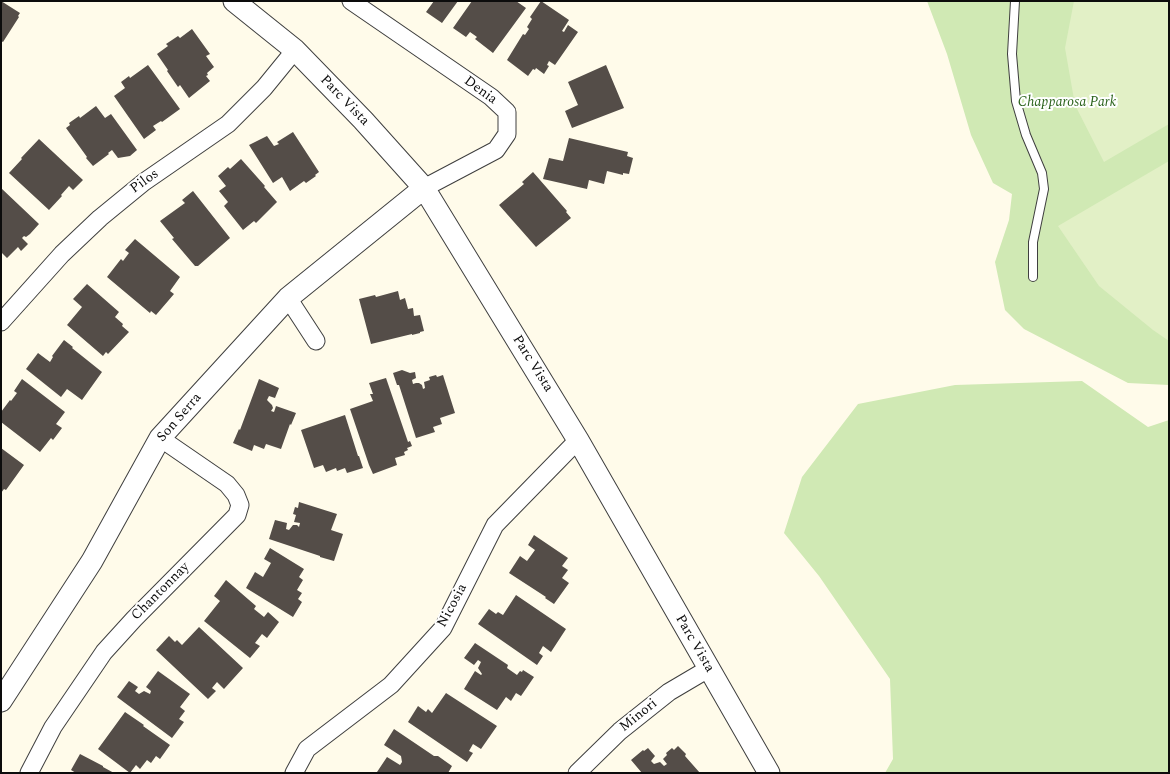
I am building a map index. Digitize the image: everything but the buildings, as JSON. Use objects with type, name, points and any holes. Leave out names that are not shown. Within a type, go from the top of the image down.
[{"type":"street","name":"Parc Vista","points":[[234,1],[295,50],[364,120],[424,188],[578,440],[769,773]]},
{"type":"street","name":"Denia","points":[[351,1],[491,97],[507,112],[507,134],[496,150],[424,188]]},
{"type":"street","name":"Pilos","points":[[1,322],[62,254],[100,218],[144,182],[228,124],[264,88],[295,50]]},
{"type":"street","name":"Son Serra","points":[[1,701],[92,561],[160,438],[288,298],[424,188]]},
{"type":"street","points":[[288,298],[316,340]]},
{"type":"street","name":"Chantonnay","points":[[29,773],[53,727],[104,652],[134,619],[237,515],[240,505],[236,494],[227,484],[160,438]]},
{"type":"street","name":"Nicosia","points":[[294,773],[307,749],[391,685],[443,628],[496,524],[578,440]]},
{"type":"street","name":"Minori","points":[[577,773],[620,731],[669,692],[708,669]]},
{"type":"lane","points":[[1016,1],[1012,54],[1016,101],[1026,135],[1042,173],[1044,188],[1033,242],[1033,277]]},
{"type":"green space","name":"Chapparosa Park","points":[[927,1],[1169,1],[1169,385],[1128,383],[1024,329],[1005,310],[995,262],[1009,220],[1012,194],[993,183],[971,135],[947,54]]},
{"type":"green space","points":[[1074,1],[1169,1],[1169,124],[1104,162],[1075,105],[1065,48]]},
{"type":"green space","points":[[1169,161],[1169,341],[1153,330],[1099,286],[1058,226]]},
{"type":"green space","points":[[1082,381],[1148,427],[1169,420],[1169,773],[885,773],[893,759],[890,679],[819,576],[784,533],[802,477],[858,404],[955,385]]}]
